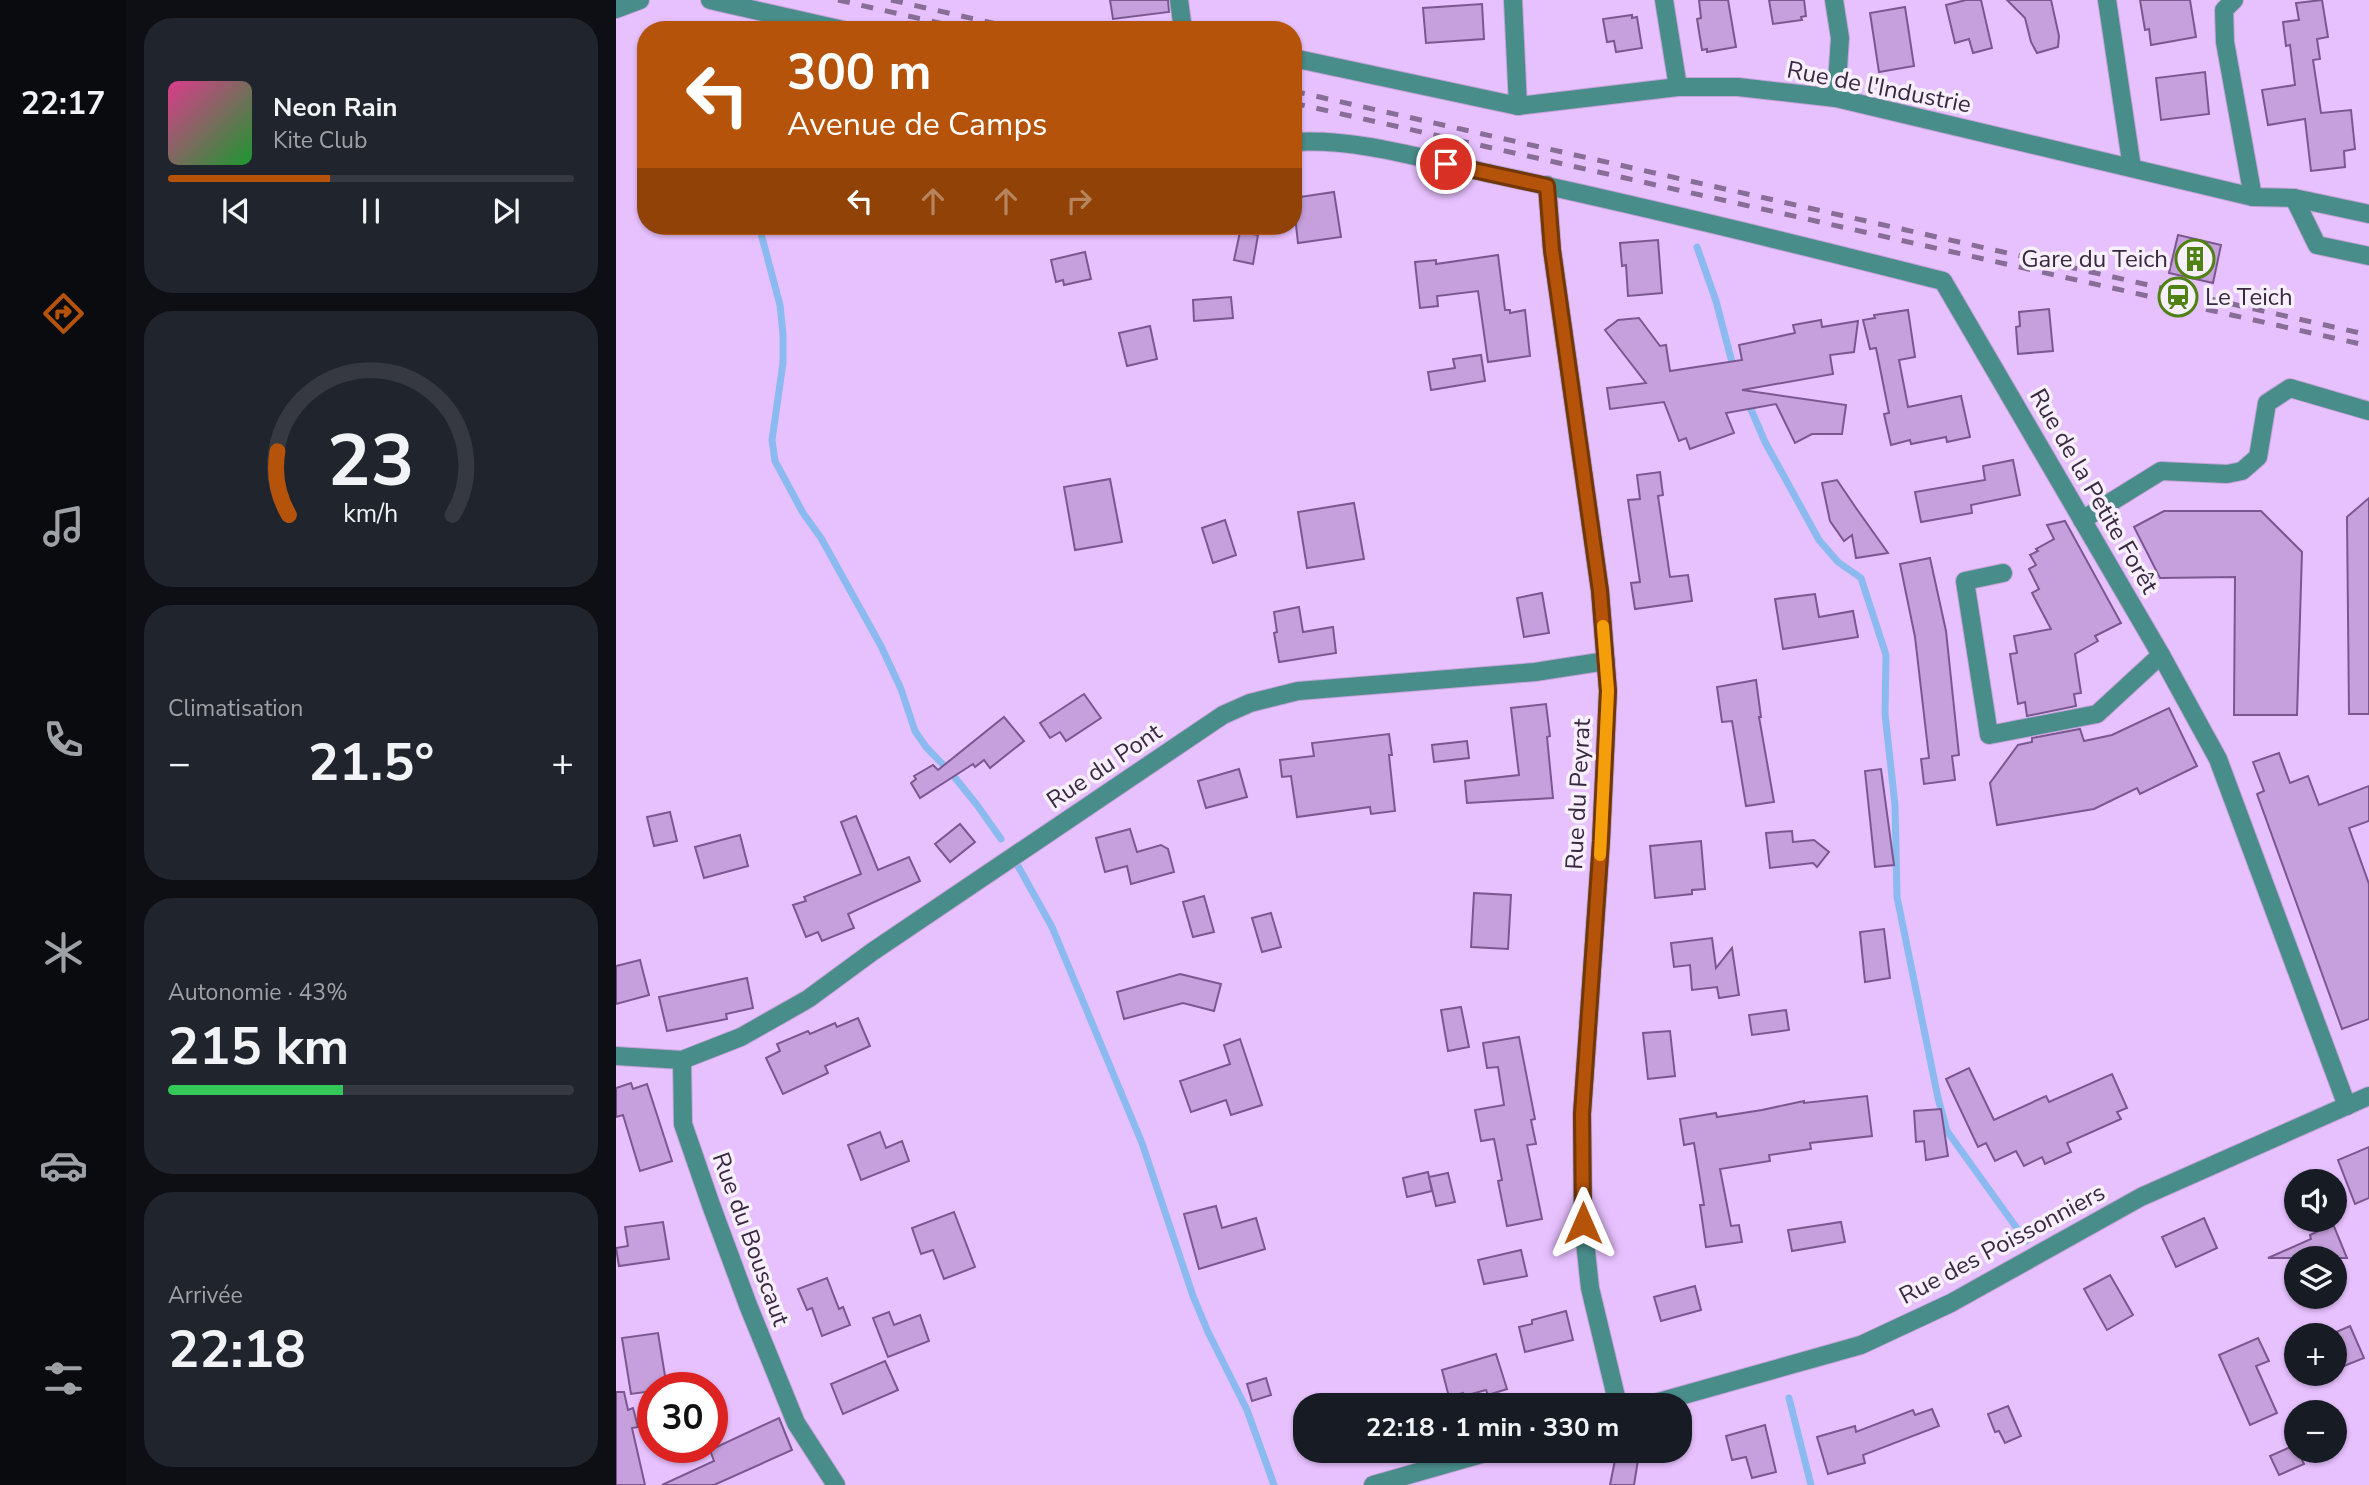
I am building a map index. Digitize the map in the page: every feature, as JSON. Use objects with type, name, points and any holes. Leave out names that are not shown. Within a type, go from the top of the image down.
[{"type":"street","points":[[616,9],[640,0]]},
{"type":"street","points":[[710,0],[803,21]]},
{"type":"street","points":[[1179,0],[1185,21]]},
{"type":"street","points":[[1513,0],[1518,106]]},
{"type":"street","points":[[1664,0],[1678,87]]},
{"type":"street","points":[[1834,0],[1840,38],[1836,98]]},
{"type":"street","points":[[2107,0],[2132,168]]},
{"type":"street","points":[[2234,0],[2224,10],[2225,42],[2253,197]]},
{"type":"street","name":"Rue de l'Industrie","points":[[1302,60],[1518,106],[1678,87],[1738,87],[1836,98],[2253,197],[2294,198],[2369,214]]},
{"type":"street","name":"Rue de la Petite Forêt","points":[[1302,142],[1343,142],[1547,186],[1746,231],[1943,281],[2161,655],[2218,759],[2347,1106]]},
{"type":"street","name":"Rue du Peyrat","points":[[1547,186],[1552,250],[1600,591],[1608,691],[1601,841],[1582,1114],[1583,1223],[1590,1288],[1615,1393]]},
{"type":"street","points":[[2294,198],[2317,245],[2369,256]]},
{"type":"street","points":[[2082,520],[2161,471],[2227,474],[2242,471],[2258,457],[2267,403],[2290,388],[2369,411]]},
{"type":"street","points":[[2003,573],[1965,580],[1989,735],[2097,713],[2161,655]]},
{"type":"street","name":"Rue du Pont","points":[[682,1060],[741,1037],[808,999],[884,944],[1223,715],[1250,704],[1298,691],[1535,672],[1606,661]]},
{"type":"street","points":[[616,1056],[682,1060]]},
{"type":"street","name":"Rue du Bouscaut","points":[[682,1060],[683,1124],[715,1217],[796,1423],[836,1485]]},
{"type":"street","name":"Rue des Poissonniers","points":[[1691,1393],[1861,1345],[1951,1303],[2141,1197],[2369,1096]]},
{"type":"street","points":[[1373,1485],[1450,1463]]},
{"type":"building","points":[[1110,0],[1168,0],[1169,12],[1113,19]]},
{"type":"building","points":[[1699,0],[1728,0],[1736,47],[1707,52],[1707,49],[1702,50],[1697,19],[1701,18]]},
{"type":"building","points":[[1769,0],[1804,0],[1806,16],[1801,17],[1802,20],[1773,24]]},
{"type":"building","points":[[1966,0],[1981,0],[1992,48],[1973,53],[1969,39],[1955,43],[1946,5]]},
{"type":"building","points":[[2007,0],[2051,0],[2059,36],[2058,47],[2037,53],[2031,42],[2025,18]]},
{"type":"building","points":[[2140,0],[2190,0],[2196,37],[2151,45],[2149,29],[2145,30]]},
{"type":"building","points":[[2322,0],[2328,37],[2317,39],[2320,59],[2313,60],[2321,113],[2351,110],[2355,149],[2344,151],[2345,167],[2311,171],[2305,119],[2268,125],[2262,90],[2295,85],[2290,45],[2286,46],[2283,22],[2299,20],[2296,3]]},
{"type":"building","points":[[1482,4],[1484,39],[1426,43],[1423,8]]},
{"type":"building","points":[[1905,7],[1914,66],[1879,72],[1870,13]]},
{"type":"building","points":[[1632,15],[1632,18],[1637,17],[1642,48],[1616,52],[1614,41],[1607,42],[1603,19]]},
{"type":"building","points":[[2205,72],[2209,114],[2161,120],[2156,78]]},
{"type":"building","points":[[1334,192],[1341,237],[1298,243],[1297,235],[1302,235],[1302,197]]},
{"type":"building","points":[[1239,235],[1258,235],[1253,264],[1234,260]]},
{"type":"building","name":"Gare du Teich","points":[[2178,235],[2221,245],[2213,283],[2169,273]]},
{"type":"building","points":[[1658,240],[1662,293],[1628,296],[1626,265],[1622,266],[1620,243]]},
{"type":"building","points":[[1085,252],[1091,279],[1064,285],[1063,280],[1056,282],[1051,260]]},
{"type":"building","points":[[1498,255],[1505,310],[1510,310],[1510,313],[1525,310],[1530,356],[1488,362],[1478,291],[1437,296],[1438,306],[1420,308],[1415,262],[1436,260],[1436,264]]},
{"type":"building","points":[[1231,297],[1233,318],[1194,321],[1193,300]]},
{"type":"building","points":[[2049,309],[2053,351],[2018,354],[2016,327],[2020,326],[2019,312]]},
{"type":"building","points":[[1908,310],[1915,357],[1899,360],[1908,407],[1961,396],[1970,437],[1947,442],[1946,437],[1911,444],[1910,440],[1891,445],[1884,414],[1889,413],[1876,348],[1870,349],[1863,320],[1875,318],[1874,315]]},
{"type":"building","points":[[1639,318],[1660,346],[1666,345],[1670,371],[1742,360],[1739,345],[1795,333],[1793,325],[1821,320],[1822,327],[1858,321],[1854,352],[1830,355],[1833,374],[1742,390],[1846,405],[1842,434],[1812,434],[1795,443],[1776,404],[1726,413],[1734,433],[1690,449],[1686,438],[1679,441],[1664,402],[1610,409],[1607,388],[1646,383],[1605,330],[1618,320]]},
{"type":"building","points":[[1150,326],[1157,359],[1127,366],[1119,333]]},
{"type":"building","points":[[1481,355],[1485,381],[1431,390],[1428,372],[1455,368],[1453,359]]},
{"type":"building","points":[[2013,460],[2020,495],[1971,505],[1972,513],[1921,522],[1915,492],[1985,480],[1983,466]]},
{"type":"building","points":[[1660,472],[1663,495],[1658,496],[1670,577],[1688,575],[1692,601],[1635,609],[1631,583],[1640,582],[1628,500],[1640,499],[1637,475]]},
{"type":"building","points":[[1110,479],[1122,542],[1075,550],[1064,487]]},
{"type":"building","points":[[1837,480],[1888,553],[1856,558],[1852,535],[1844,541],[1830,521],[1822,483]]},
{"type":"building","points":[[2369,498],[2369,714],[2349,714],[2347,517]]},
{"type":"building","points":[[1354,503],[1364,559],[1307,568],[1298,512]]},
{"type":"building","points":[[2164,511],[2261,511],[2302,552],[2297,715],[2234,715],[2235,577],[2160,578],[2134,527]]},
{"type":"building","points":[[1225,520],[1236,555],[1213,563],[1202,528]]},
{"type":"building","points":[[2065,521],[2121,623],[2095,636],[2098,641],[2075,654],[2081,693],[2074,694],[2076,706],[2027,716],[2025,702],[2018,704],[2010,654],[2017,653],[2014,636],[2051,629],[2032,593],[2039,589],[2029,569],[2036,565],[2030,555],[2054,539],[2047,525]]},
{"type":"building","points":[[1930,558],[1946,631],[1959,755],[1952,756],[1955,780],[1924,784],[1921,759],[1929,758],[1915,637],[1900,564]]},
{"type":"building","points":[[1542,593],[1549,633],[1524,637],[1517,598]]},
{"type":"building","points":[[1815,594],[1819,617],[1853,611],[1858,637],[1783,649],[1775,599]]},
{"type":"building","points":[[1299,607],[1303,632],[1333,627],[1336,653],[1279,662],[1274,612]]},
{"type":"building","points":[[1756,680],[1759,717],[1774,802],[1746,806],[1732,721],[1722,722],[1717,687]]},
{"type":"building","points":[[1084,694],[1101,718],[1066,741],[1060,732],[1050,738],[1040,723]]},
{"type":"building","points":[[1546,704],[1553,798],[1467,803],[1465,781],[1519,775],[1511,708]]},
{"type":"building","points":[[2169,708],[2197,766],[2140,794],[2137,788],[2094,809],[1997,825],[1990,783],[2018,745],[2032,742],[2032,738],[2080,729],[2084,741],[2112,735]]},
{"type":"building","points":[[1004,717],[1024,741],[990,768],[984,760],[975,767],[973,764],[920,798],[911,783],[916,779],[914,776],[933,765],[938,770]]},
{"type":"building","points":[[1389,734],[1395,811],[1371,814],[1370,807],[1297,817],[1291,776],[1282,777],[1280,760],[1314,756],[1312,743]]},
{"type":"building","points":[[1467,741],[1469,758],[1434,762],[1432,745]]},
{"type":"building","points":[[2279,753],[2290,783],[2308,776],[2319,805],[2369,786],[2369,821],[2349,828],[2369,884],[2369,1019],[2342,1029],[2257,794],[2264,791],[2253,762]]},
{"type":"building","points":[[1239,769],[1247,797],[1206,808],[1198,781]]},
{"type":"building","points":[[1881,769],[1894,865],[1875,867],[1865,771]]},
{"type":"building","points":[[670,812],[677,841],[654,846],[647,817]]},
{"type":"building","points":[[856,816],[878,870],[909,857],[920,881],[848,914],[854,928],[822,941],[818,932],[806,937],[793,905],[806,901],[804,897],[861,874],[841,822]]},
{"type":"building","points":[[960,824],[975,842],[950,862],[935,844]]},
{"type":"building","points":[[1130,829],[1137,852],[1161,845],[1168,849],[1174,872],[1131,884],[1127,866],[1105,872],[1096,838]]},
{"type":"building","points":[[1792,831],[1793,842],[1814,840],[1829,852],[1817,867],[1813,863],[1770,868],[1766,833]]},
{"type":"building","points":[[740,835],[748,866],[704,878],[695,847]]},
{"type":"building","points":[[1701,841],[1705,889],[1692,890],[1692,894],[1655,898],[1650,846]]},
{"type":"building","points":[[1474,893],[1511,895],[1508,949],[1471,947]]},
{"type":"building","points":[[1204,896],[1214,932],[1193,937],[1183,902]]},
{"type":"building","points":[[1271,913],[1281,947],[1262,952],[1252,918]]},
{"type":"building","points":[[1884,929],[1890,978],[1865,982],[1860,932]]},
{"type":"building","points":[[1712,938],[1716,968],[1732,948],[1739,995],[1719,998],[1717,987],[1692,990],[1690,965],[1674,967],[1671,943]]},
{"type":"building","points":[[640,960],[649,995],[616,1004],[616,966]]},
{"type":"building","points":[[1180,974],[1221,984],[1214,1011],[1183,1003],[1124,1019],[1117,992]]},
{"type":"building","points":[[747,978],[753,1008],[726,1014],[727,1019],[667,1031],[659,997]]},
{"type":"building","points":[[1461,1007],[1469,1047],[1448,1051],[1441,1010]]},
{"type":"building","points":[[1786,1010],[1789,1030],[1752,1035],[1749,1015]]},
{"type":"building","points":[[858,1018],[870,1046],[825,1066],[828,1073],[783,1094],[766,1058],[780,1051],[777,1044],[808,1031],[810,1034],[835,1023],[837,1027]]},
{"type":"building","points":[[1670,1031],[1675,1076],[1648,1079],[1643,1033]]},
{"type":"building","points":[[1519,1037],[1535,1119],[1531,1120],[1536,1144],[1527,1145],[1542,1219],[1507,1226],[1498,1181],[1502,1180],[1494,1139],[1481,1141],[1475,1110],[1504,1105],[1498,1067],[1487,1068],[1483,1043]]},
{"type":"building","points":[[1240,1039],[1262,1105],[1231,1115],[1226,1100],[1191,1112],[1180,1081],[1230,1064],[1224,1045]]},
{"type":"building","points":[[1969,1068],[1994,1120],[2046,1096],[2049,1102],[2112,1074],[2127,1108],[2117,1112],[2121,1119],[2067,1143],[2071,1152],[2045,1164],[2042,1157],[2024,1166],[2016,1151],[1995,1161],[1986,1143],[1978,1147],[1946,1079]]},
{"type":"building","points":[[631,1083],[633,1089],[647,1084],[672,1161],[640,1171],[623,1115],[616,1117],[616,1088]]},
{"type":"building","points":[[1867,1096],[1872,1136],[1810,1143],[1811,1149],[1769,1155],[1770,1161],[1720,1169],[1731,1226],[1739,1225],[1742,1242],[1706,1247],[1700,1205],[1704,1205],[1694,1143],[1684,1145],[1680,1119],[1716,1113],[1717,1117],[1804,1101]]},
{"type":"building","points":[[1941,1109],[1948,1156],[1926,1160],[1924,1141],[1916,1142],[1914,1111]]},
{"type":"building","points":[[880,1132],[886,1148],[902,1141],[909,1161],[861,1180],[848,1145]]},
{"type":"building","points":[[2369,1147],[2369,1198],[2355,1204],[2347,1183],[2347,1169],[2341,1169],[2338,1160]]},
{"type":"building","points":[[1428,1172],[1432,1191],[1407,1197],[1403,1178]]},
{"type":"building","points":[[1448,1173],[1455,1202],[1436,1206],[1429,1177]]},
{"type":"building","points":[[1216,1206],[1222,1228],[1256,1218],[1265,1249],[1199,1269],[1184,1214]]},
{"type":"building","points":[[954,1212],[975,1267],[944,1279],[933,1250],[921,1254],[912,1228]]},
{"type":"building","points":[[2204,1218],[2217,1248],[2176,1267],[2162,1237]]},
{"type":"building","points":[[663,1222],[669,1259],[619,1266],[616,1248],[628,1246],[625,1227]]},
{"type":"building","points":[[1841,1222],[1845,1242],[1792,1251],[1788,1230]]},
{"type":"building","points":[[2316,1232],[2336,1232],[2342,1246],[2295,1246],[2311,1239],[2310,1235]]},
{"type":"building","points":[[1521,1250],[1527,1276],[1484,1284],[1478,1260]]},
{"type":"building","points":[[2284,1251],[2284,1258],[2268,1258]]},
{"type":"building","points":[[2110,1275],[2133,1315],[2107,1330],[2084,1289]]},
{"type":"building","points":[[827,1278],[839,1309],[843,1307],[850,1325],[822,1336],[812,1308],[807,1310],[798,1289]]},
{"type":"building","points":[[1695,1286],[1701,1310],[1661,1321],[1654,1297]]},
{"type":"building","points":[[1566,1311],[1573,1340],[1525,1352],[1519,1327],[1532,1324],[1532,1320]]},
{"type":"building","points":[[889,1312],[894,1325],[920,1315],[929,1341],[888,1357],[873,1318]]},
{"type":"building","points":[[2350,1326],[2364,1358],[2347,1365],[2347,1327]]},
{"type":"building","points":[[658,1333],[664,1372],[637,1372],[637,1393],[631,1394],[622,1338]]},
{"type":"building","points":[[2258,1338],[2269,1361],[2256,1366],[2277,1413],[2250,1425],[2219,1355]]},
{"type":"building","points":[[1496,1354],[1507,1389],[1494,1393],[1487,1393],[1486,1390],[1475,1393],[1448,1393],[1442,1370]]},
{"type":"building","points":[[885,1361],[898,1390],[843,1414],[831,1384]]},
{"type":"building","points":[[1266,1378],[1271,1395],[1252,1401],[1247,1384]]},
{"type":"building","points":[[616,1392],[624,1392],[628,1410],[633,1408],[637,1423],[637,1427],[632,1428],[637,1463],[640,1463],[645,1485],[616,1485]]},
{"type":"building","points":[[2008,1406],[2021,1436],[2005,1443],[1999,1431],[1995,1432],[1988,1414]]},
{"type":"building","points":[[1932,1409],[1939,1426],[1863,1455],[1865,1463],[1828,1474],[1817,1437],[1855,1426],[1856,1432],[1913,1410],[1915,1415]]},
{"type":"building","points":[[779,1418],[792,1450],[714,1485],[662,1485],[710,1463],[728,1463],[728,1442]]},
{"type":"building","points":[[1765,1425],[1776,1472],[1752,1478],[1746,1457],[1732,1460],[1726,1436]]},
{"type":"building","points":[[2284,1450],[2284,1463],[2304,1464],[2279,1475],[2270,1456]]},
{"type":"building","points":[[1614,1463],[1638,1463],[1634,1485],[1610,1485]]},
{"type":"waterway","points":[[761,235],[780,305],[783,334],[783,363],[772,440],[775,461],[881,646],[901,689],[915,731],[977,805],[1001,839]]},
{"type":"waterway","points":[[1697,247],[1716,301],[1734,370]]},
{"type":"waterway","points":[[1747,400],[1765,442],[1819,540],[1838,562],[1861,578],[1886,655],[1885,714],[1895,805],[1897,897],[1938,1098],[1947,1131],[2026,1241]]},
{"type":"waterway","points":[[1018,866],[1052,927],[1142,1143],[1193,1296],[1247,1410],[1274,1485]]},
{"type":"waterway","points":[[1789,1398],[1811,1485]]},
{"type":"railway","points":[[838,0],[930,21]]},
{"type":"railway","points":[[891,0],[983,21]]},
{"type":"railway","points":[[1302,93],[2369,335]]},
{"type":"railway","points":[[1302,105],[2369,346]]},
{"type":"slow traffic","points":[[1600,855],[1608,691],[1603,626]]},
{"type":"place","name":"Gare du Teich","points":[[2195,259]]},
{"type":"place","name":"Le Teich","points":[[2178,297]]},
{"type":"route","points":[[1446,164],[1547,186],[1552,250],[1600,591],[1608,691],[1601,841],[1582,1114],[1583,1223]]}]
